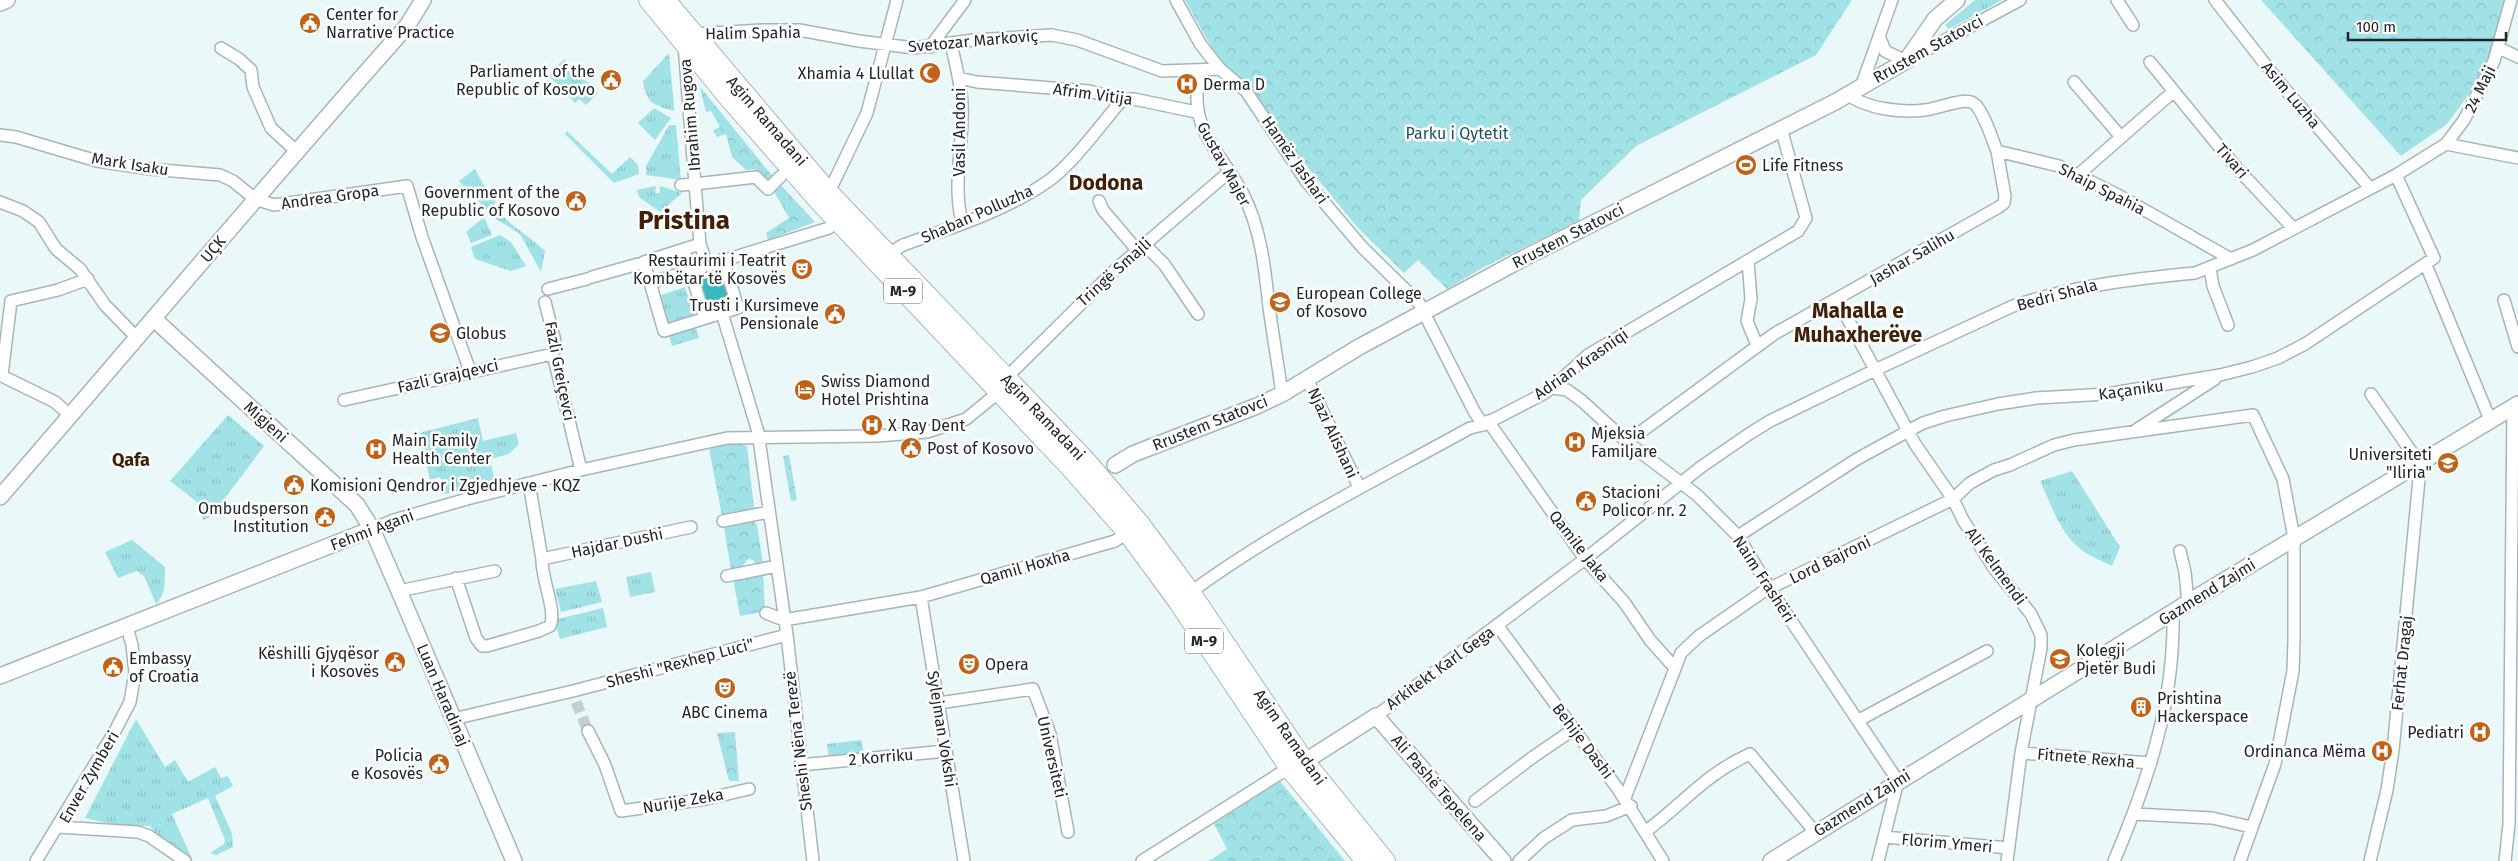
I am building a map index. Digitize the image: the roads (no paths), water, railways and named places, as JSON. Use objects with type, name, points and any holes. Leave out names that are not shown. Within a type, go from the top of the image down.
[{"type":"main road","name":"Agim Ramadani","points":[[648,0],[689,40],[836,221],[1003,385],[1101,477],[1157,545],[1191,592],[1298,766],[1386,861]]},
{"type":"main road","name":"Agim Ramadani","points":[[666,0],[689,40]]},
{"type":"main road","name":"Agim Ramadani","points":[[720,77],[888,254],[1003,385],[1127,533],[1298,766],[1365,861]]},
{"type":"street","points":[[0,3],[7,0]]},
{"type":"street","name":"UÇK","points":[[0,497],[138,338],[296,151],[407,26],[423,0]]},
{"type":"street","points":[[829,192],[867,113],[876,84],[884,45],[898,0]]},
{"type":"street","points":[[930,47],[964,0]]},
{"type":"street","name":"Hamëz Jashari","points":[[1176,0],[1201,45],[1220,69],[1246,91],[1306,181],[1362,247],[1406,288],[1425,312],[1474,411],[1486,423]]},
{"type":"street","points":[[1861,86],[1880,38],[1892,0]]},
{"type":"street","points":[[1880,38],[1885,51],[1906,61],[1935,19],[1957,0]]},
{"type":"street","name":"Rrustem Statovci","points":[[1115,465],[1133,454],[1257,406],[1282,394],[1359,347],[1524,258],[1848,94],[2020,0]]},
{"type":"street","points":[[2117,0],[2133,25]]},
{"type":"street","name":"Asim Luzha","points":[[2215,0],[2279,82],[2370,188]]},
{"type":"street","name":"24 Maji","points":[[2446,144],[2464,120],[2499,48],[2511,0]]},
{"type":"street","name":"Halim Spahia","points":[[689,40],[725,31],[799,30],[884,45]]},
{"type":"street","name":"Svetozar Markoviç","points":[[884,45],[914,48],[951,43],[1052,35],[1077,40],[1162,71],[1206,70]]},
{"type":"street","name":"Ibrahim Rugova","points":[[689,40],[695,184]]},
{"type":"street","name":"Vasil Andoni","points":[[951,43],[959,78],[962,103],[959,209],[962,222]]},
{"type":"street","points":[[221,48],[239,59],[251,70],[254,87],[271,128],[296,151]]},
{"type":"street","points":[[2499,48],[2518,57]]},
{"type":"street","name":"Tivari","points":[[2150,62],[2235,166],[2293,228]]},
{"type":"street","points":[[1206,70],[1220,69]]},
{"type":"street","name":"Gustav Majer","points":[[1206,70],[1199,75],[1196,112],[1200,126],[1243,194],[1259,240],[1282,394]]},
{"type":"street","name":"Afrim Vitija","points":[[959,78],[977,82],[1089,91],[1122,100],[1134,99],[1196,112]]},
{"type":"street","points":[[2074,82],[2121,137]]},
{"type":"street","points":[[2078,175],[2174,91]]},
{"type":"street","points":[[1848,94],[1866,103],[1907,111],[1926,110],[1965,101],[1972,102],[1979,108],[1997,150]]},
{"type":"street","name":"Shaban Polluzha","points":[[888,254],[903,245],[1012,201],[1048,181],[1066,164],[1122,100]]},
{"type":"street","name":"Adrian Krasniqi","points":[[1191,592],[1302,520],[1470,428],[1486,423],[1552,388],[1588,355],[1798,231],[1804,226],[1806,218],[1781,128]]},
{"type":"street","name":"Mark Isaku","points":[[0,135],[16,137],[97,161],[150,170],[220,174],[233,181],[255,200]]},
{"type":"street","points":[[2446,144],[2518,158]]},
{"type":"street","name":"Bedri Shala","points":[[1681,483],[1726,449],[1770,421],[1981,320],[2038,298],[2097,284],[2195,273],[2210,269],[2253,250],[2396,175],[2446,144]]},
{"type":"street","name":"Shaip Spahia","points":[[1997,150],[2059,166],[2231,259]]},
{"type":"street","name":"Jashar Salihu","points":[[1627,442],[1757,345],[2004,203],[2005,196],[1997,150]]},
{"type":"street","name":"Tringë Smajli","points":[[759,438],[877,436],[927,432],[966,419],[1003,385],[1061,321],[1141,247],[1230,172]]},
{"type":"street","points":[[2396,175],[2434,258],[2426,265],[2490,422]]},
{"type":"street","name":"Ibrahim Rugova","points":[[681,185],[756,177],[768,189],[781,176]]},
{"type":"street","points":[[695,184],[700,244],[707,264]]},
{"type":"street","name":"Andrea Gropa","points":[[255,200],[274,206],[407,186],[422,237],[470,371]]},
{"type":"street","points":[[1099,201],[1103,210],[1141,247],[1164,264],[1198,314]]},
{"type":"street","points":[[0,202],[34,217],[56,249],[88,279],[105,305],[138,338]]},
{"type":"street","points":[[650,282],[829,228]]},
{"type":"street","points":[[700,244],[644,262],[664,331],[738,308],[723,259]]},
{"type":"street","points":[[684,250],[705,318]]},
{"type":"street","points":[[1748,261],[1751,299],[1747,321],[1757,345]]},
{"type":"street","points":[[548,289],[638,264]]},
{"type":"street","name":"Kaçaniku","points":[[1738,536],[1857,459],[1908,430],[1945,416],[1998,404],[2036,398],[2107,394],[2220,375],[2278,358],[2305,344],[2426,265]]},
{"type":"street","points":[[2210,269],[2213,286],[2228,324]]},
{"type":"street","points":[[71,416],[55,402],[1,375],[11,301],[58,290],[88,279]]},
{"type":"street","name":"Ali Kelmendi","points":[[1837,299],[1915,444],[1953,499],[1962,520],[1987,557],[2031,614],[2041,634],[2041,648],[2022,753],[2007,861]]},
{"type":"street","points":[[2504,300],[2518,346]]},
{"type":"street","name":"Fazli Greiçevci","points":[[545,302],[556,345],[553,354],[581,470]]},
{"type":"street","name":"Sheshi Nëna Terezë","points":[[722,313],[759,438],[786,635],[800,765],[813,861]]},
{"type":"street","name":"Migjeni","points":[[154,319],[340,488],[357,505],[372,529]]},
{"type":"street","name":"Fazli Grajqevci","points":[[344,400],[553,354]]},
{"type":"street","name":"Lord Bajroni","points":[[2133,432],[2220,375]]},
{"type":"street","name":"Njazi Alishani","points":[[1307,379],[1359,488]]},
{"type":"street","name":"Naim Frashëri","points":[[1552,388],[1567,390],[1627,442],[1698,495],[1738,536],[1770,589],[1898,781]]},
{"type":"street","points":[[2371,394],[2418,464]]},
{"type":"street","points":[[2505,861],[2509,824],[2512,521],[2516,406]]},
{"type":"street","name":"Gazmend Zajmi","points":[[1772,861],[1898,781],[2294,538],[2516,406]]},
{"type":"street","name":"Lord Bajroni","points":[[1628,802],[1681,653],[1699,636],[1764,591],[1953,499],[1970,483],[1994,470],[2010,466],[2054,445],[2074,440],[2252,415],[2283,479],[2294,538]]},
{"type":"street","name":"Qamile Jaka","points":[[1486,423],[1585,559],[1624,602],[1650,640],[1675,668]]},
{"type":"street","name":"Fehmi Agani","points":[[0,676],[372,529],[422,512],[581,470],[727,438],[759,438]]},
{"type":"street","name":"Ferhat Dragaj","points":[[2370,861],[2387,790],[2393,750],[2411,576],[2418,464]]},
{"type":"street","points":[[456,578],[460,597],[476,638],[482,646],[539,631],[550,626],[552,616],[543,579],[542,559],[529,483]]},
{"type":"street","name":"Arkitekt Karl Gega","points":[[1298,766],[1376,716],[1585,559],[1681,483]]},
{"type":"street","points":[[723,521],[769,512]]},
{"type":"street","points":[[2512,521],[2518,538]]},
{"type":"street","name":"Hajdar Dushi","points":[[542,559],[691,527]]},
{"type":"street","name":"Luan Haradinaj","points":[[372,529],[514,861]]},
{"type":"street","name":"Qamil Hoxha","points":[[784,620],[921,597],[1115,541],[1127,533]]},
{"type":"street","points":[[2240,861],[2251,826],[2275,764],[2293,671],[2294,538]]},
{"type":"street","points":[[2180,551],[2185,572],[2188,603]]},
{"type":"street","points":[[727,576],[777,566]]},
{"type":"street","points":[[399,591],[495,570]]},
{"type":"street","name":"Sylejman Vokshi","points":[[921,597],[964,861]]},
{"type":"street","points":[[766,613],[784,620]]},
{"type":"street","points":[[2114,861],[2134,814],[2151,763],[2165,707],[2171,666],[2173,613]]},
{"type":"street","name":"Behije Dashi","points":[[1497,625],[1628,802],[1663,861]]},
{"type":"street","name":"Enver Zymberi","points":[[127,626],[132,645],[135,673],[130,702],[58,827],[138,832],[149,836],[185,861]]},
{"type":"street","name":"Sheshi \"Rexhep Luci\"","points":[[453,719],[575,697],[786,635]]},
{"type":"street","points":[[1859,720],[1987,651]]},
{"type":"street","name":"Universiteti","points":[[939,703],[1033,689],[1050,734],[1068,832]]},
{"type":"street","name":"Ali Pashë Tepelena","points":[[1376,716],[1503,861]]},
{"type":"street","points":[[1475,801],[1574,729]]},
{"type":"street","name":"Nurije Zeka","points":[[588,731],[605,765],[619,809],[624,811],[749,789]]},
{"type":"street","name":"2 Korriku","points":[[800,765],[946,750]]},
{"type":"street","name":"Fitnete Rexha","points":[[2022,753],[2151,763]]},
{"type":"street","points":[[1645,832],[1664,818],[1704,780],[1750,754],[1816,832]]},
{"type":"street","points":[[1142,861],[1279,774],[1298,766]]},
{"type":"street","points":[[1878,861],[1898,781]]},
{"type":"street","points":[[1519,861],[1544,838],[1572,820],[1606,816],[1628,802]]},
{"type":"street","points":[[2134,814],[2212,818],[2251,826]]},
{"type":"street","points":[[36,861],[58,827]]},
{"type":"street","name":"Florim Ymeri","points":[[1884,837],[2009,848]]},
{"type":"tunnel","points":[[576,702],[588,731]]},
{"type":"place","name":"Center for Narrative Practice","points":[[310,23]]},
{"type":"place","name":"Xhamia 4 Llullat","points":[[930,73]]},
{"type":"place","name":"Parliament of the Republic of Kosovo","points":[[611,80]]},
{"type":"place","name":"Derma D","points":[[1187,84]]},
{"type":"place","name":"Life Fitness","points":[[1746,165]]},
{"type":"place","name":"Government of the Republic of Kosovo","points":[[576,201]]},
{"type":"place","name":"Restaurimi i Teatrit Kombëtar të Kosovës","points":[[802,269]]},
{"type":"place","name":"European College of Kosovo","points":[[1280,302]]},
{"type":"place","name":"Trusti i Kursimeve Pensionale","points":[[835,314]]},
{"type":"place","name":"Globus","points":[[440,333]]},
{"type":"place","name":"Swiss Diamond Hotel Prishtina","points":[[805,390]]},
{"type":"place","name":"X Ray Dent","points":[[872,425]]},
{"type":"place","name":"Mjeksia Familjare","points":[[1575,442]]},
{"type":"place","name":"Post of Kosovo","points":[[911,448]]},
{"type":"place","name":"Main Family Health Center","points":[[376,449]]},
{"type":"place","name":"Universiteti \"Iliria\"","points":[[2448,463]]},
{"type":"place","name":"Komisioni Qendror i Zgjedhjeve - KQZ","points":[[294,485]]},
{"type":"place","name":"Stacioni Policor nr. 2","points":[[1586,501]]},
{"type":"place","name":"Ombudsperson Institution","points":[[325,517]]},
{"type":"place","name":"Kolegji Pjetër Budi","points":[[2060,659]]},
{"type":"place","name":"Këshilli Gjyqësor i Kosovës","points":[[395,662]]},
{"type":"place","name":"Opera","points":[[969,664]]},
{"type":"place","name":"Embassy of Croatia","points":[[113,667]]},
{"type":"place","name":"ABC Cinema","points":[[725,688]]},
{"type":"place","name":"Prishtina Hackerspace","points":[[2141,707]]},
{"type":"place","name":"Pediatri","points":[[2480,732]]},
{"type":"place","name":"Ordinanca Mëma","points":[[2382,751]]},
{"type":"place","name":"Policia e Kosovës","points":[[439,764]]},
{"type":"district","name":"Dodona","points":[[1106,183]]},
{"type":"district","name":"Pristina","points":[[684,220]]},
{"type":"district","name":"Mahalla e Muhaxherëve","points":[[1858,323]]},
{"type":"district","name":"Qafa","points":[[131,460]]},
{"type":"park label","name":"Parku i Qytetit","points":[[1457,133]]}]
